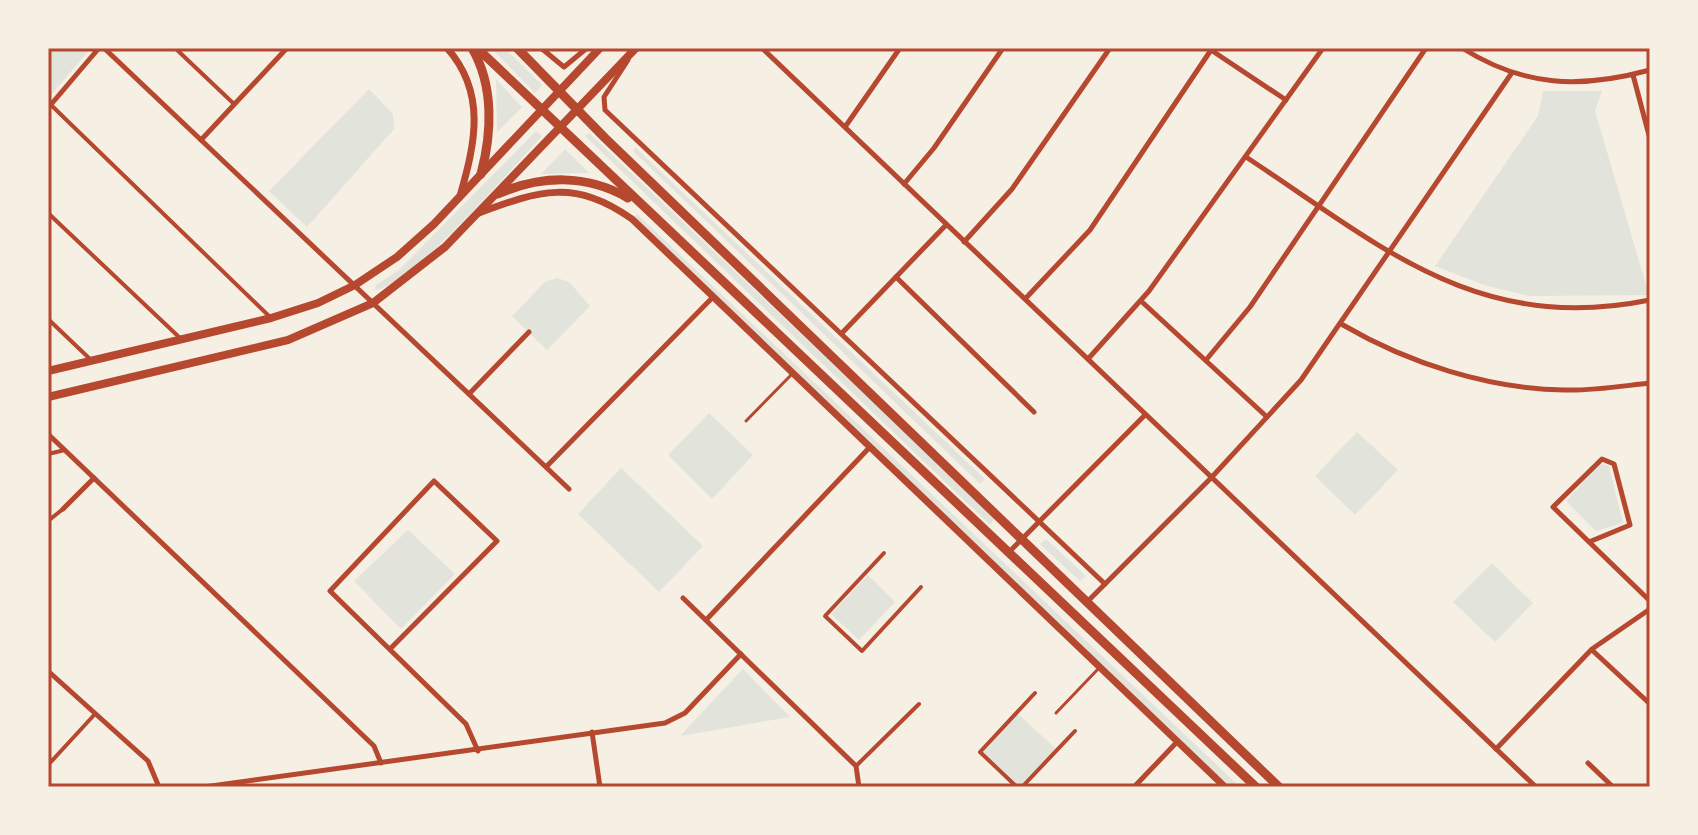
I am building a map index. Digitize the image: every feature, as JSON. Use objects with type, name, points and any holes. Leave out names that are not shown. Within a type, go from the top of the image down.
[{"type":"main road","points":[[475,48],[489,112],[481,174]]},
{"type":"main road","points":[[475,48],[1256,787]]},
{"type":"main road","points":[[517,48],[577,110],[1279,787]]},
{"type":"main road","points":[[48,371],[271,318],[318,303],[355,285],[397,257],[460,197],[600,48]]},
{"type":"main road","points":[[48,397],[288,340],[373,303],[431,260],[634,50]]},
{"type":"main road","points":[[498,194],[532,182],[568,179],[611,190],[649,212]]},
{"type":"street","points":[[271,318],[49,105],[101,48],[569,489]]},
{"type":"street","points":[[175,48],[233,103]]},
{"type":"street","points":[[201,140],[287,48]]},
{"type":"street","points":[[447,48],[464,72],[476,113],[471,160],[460,197]]},
{"type":"street","points":[[541,48],[564,67],[587,48]]},
{"type":"street","points":[[762,48],[1536,787]]},
{"type":"street","points":[[845,127],[900,48]]},
{"type":"street","points":[[904,184],[934,148],[1003,48]]},
{"type":"street","points":[[964,242],[1012,189],[1110,48]]},
{"type":"street","points":[[1088,359],[1141,301],[1323,48]]},
{"type":"street","points":[[1206,360],[1250,307],[1426,48]]},
{"type":"street","points":[[1462,48],[1511,74],[1559,82],[1633,75],[1650,70]]},
{"type":"street","points":[[1025,299],[1090,230],[1210,49],[1286,100]]},
{"type":"street","points":[[634,50],[604,97],[605,110],[1105,584]]},
{"type":"street","points":[[1086,602],[1211,478],[1301,380],[1343,325],[1511,74]]},
{"type":"street","points":[[1633,75],[1650,139]]},
{"type":"street","points":[[1246,157],[1391,254],[1452,285],[1513,300],[1569,307],[1608,307],[1650,300]]},
{"type":"street","points":[[479,213],[534,193],[554,191],[588,195],[609,203],[632,219],[1225,787]]},
{"type":"street","points":[[48,213],[181,339]]},
{"type":"street","points":[[842,333],[946,225]]},
{"type":"street","points":[[896,277],[1034,412]]},
{"type":"street","points":[[546,467],[713,297]]},
{"type":"street","points":[[1141,301],[1267,417]]},
{"type":"street","points":[[48,319],[92,360]]},
{"type":"street","points":[[1343,325],[1419,360],[1471,377],[1566,390],[1650,383]]},
{"type":"street","points":[[469,394],[529,332]]},
{"type":"street","points":[[1009,552],[1145,415]]},
{"type":"street","points":[[48,434],[374,746],[381,763]]},
{"type":"street","points":[[706,620],[869,448]]},
{"type":"street","points":[[48,454],[65,450]]},
{"type":"street","points":[[1589,542],[1630,525],[1614,464],[1602,459],[1596,461],[1553,507],[1589,542],[1650,601]]},
{"type":"street","points":[[48,521],[94,478]]},
{"type":"street","points":[[391,648],[497,541],[434,481],[330,591],[466,724],[478,751]]},
{"type":"street","points":[[884,553],[825,616],[862,651],[921,587]]},
{"type":"street","points":[[683,598],[856,766],[859,787]]},
{"type":"street","points":[[1496,749],[1592,649],[1650,609]]},
{"type":"street","points":[[1592,649],[1650,704]]},
{"type":"street","points":[[204,787],[478,751],[675,719],[741,654]]},
{"type":"street","points":[[48,671],[148,761],[159,787]]},
{"type":"street","points":[[1035,693],[980,752],[1020,787],[1075,731]]},
{"type":"street","points":[[856,766],[919,704]]},
{"type":"street","points":[[48,765],[95,714]]},
{"type":"street","points":[[592,732],[600,787]]},
{"type":"street","points":[[1134,787],[1177,742]]},
{"type":"street","points":[[1588,763],[1613,787]]},
{"type":"lane","points":[[746,421],[792,374]]},
{"type":"lane","points":[[1056,713],[1099,668]]},
{"type":"shaded area","points":[[48,48],[91,48],[50,96],[48,93]]},
{"type":"shaded area","points":[[491,48],[505,48],[542,85],[535,93]]},
{"type":"shaded area","points":[[496,79],[522,107],[497,132]]},
{"type":"shaded area","points":[[369,89],[393,114],[394,129],[307,227],[269,191]]},
{"type":"shaded area","points":[[1543,91],[1602,91],[1595,111],[1649,295],[1529,296],[1484,285],[1435,266],[1538,116]]},
{"type":"shaded area","points":[[536,131],[542,136],[436,248],[391,284],[375,290],[376,285],[400,269]]},
{"type":"shaded area","points":[[589,133],[995,518],[990,525],[585,136]]},
{"type":"shaded area","points":[[635,147],[985,479],[980,484],[633,151]]},
{"type":"shaded area","points":[[565,149],[589,173],[541,174]]},
{"type":"shaded area","points":[[637,214],[1240,787],[1230,787],[635,217]]},
{"type":"shaded area","points":[[557,278],[569,282],[590,306],[547,350],[512,316],[545,282]]},
{"type":"shaded area","points":[[709,413],[753,455],[712,499],[668,455]]},
{"type":"shaded area","points":[[1357,432],[1398,470],[1355,515],[1315,476]]},
{"type":"shaded area","points":[[1600,464],[1609,466],[1623,523],[1596,531],[1566,501]]},
{"type":"shaded area","points":[[621,468],[703,546],[659,592],[578,514]]},
{"type":"shaded area","points":[[408,530],[455,574],[401,629],[354,581]]},
{"type":"shaded area","points":[[1046,539],[1086,576],[1080,581],[1040,544]]},
{"type":"shaded area","points":[[1492,563],[1533,603],[1495,642],[1453,602]]},
{"type":"shaded area","points":[[868,575],[895,602],[859,640],[831,614]]},
{"type":"shaded area","points":[[743,669],[790,717],[680,736]]},
{"type":"shaded area","points":[[1016,712],[1056,749],[1021,787],[981,750]]}]
